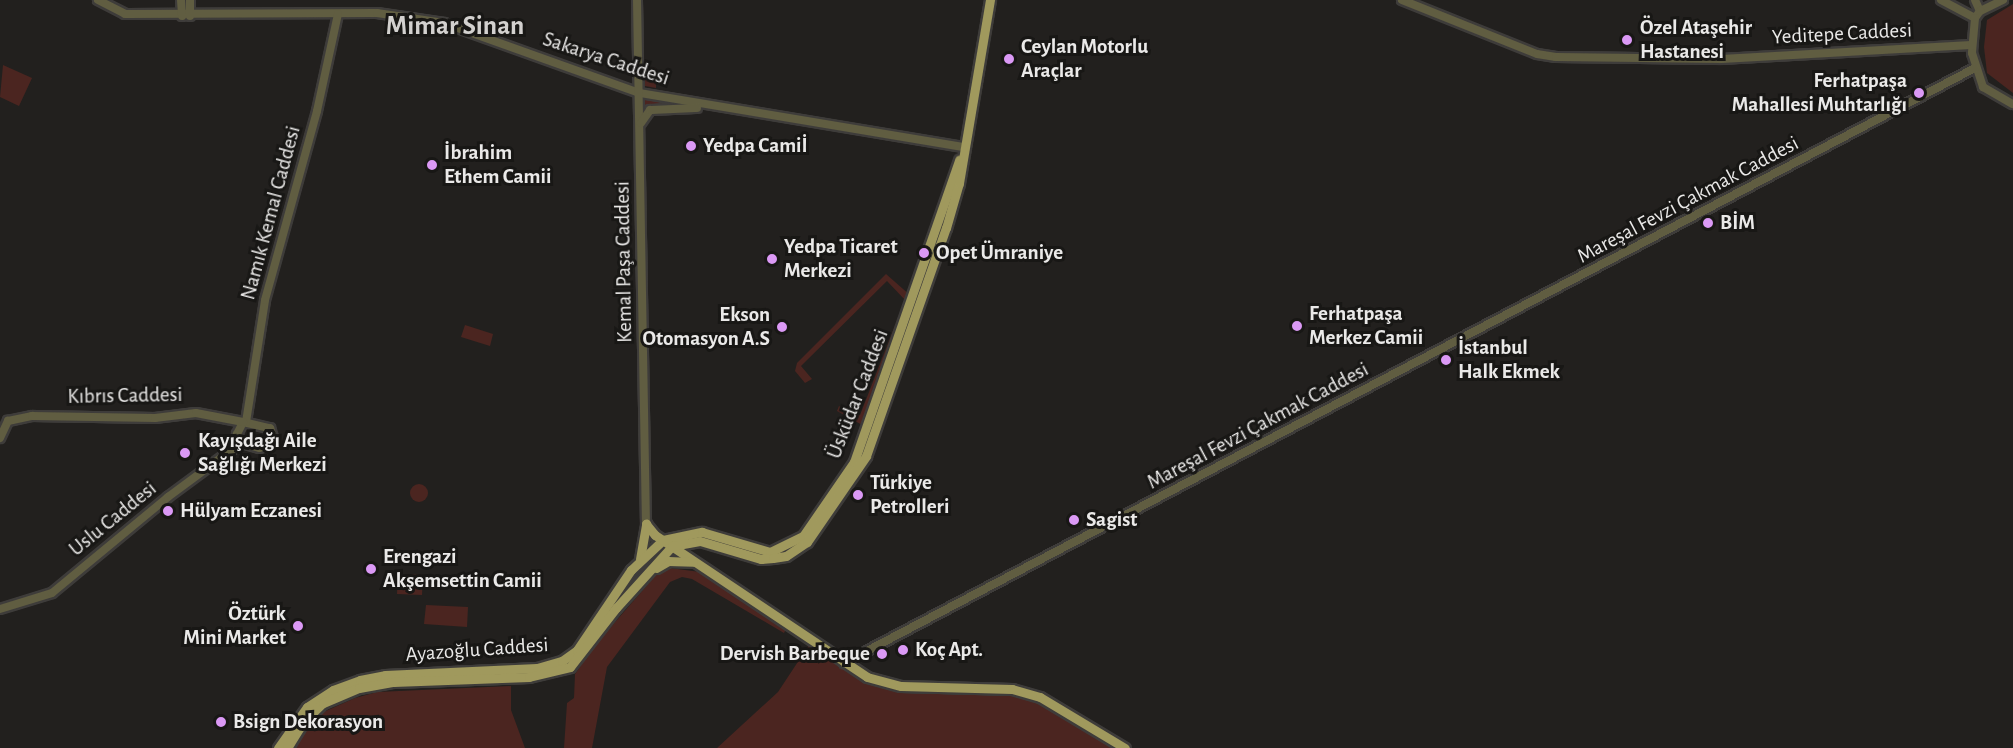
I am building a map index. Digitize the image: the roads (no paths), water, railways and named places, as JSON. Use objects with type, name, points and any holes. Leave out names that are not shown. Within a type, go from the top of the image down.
[{"type":"main road","name":"Üsküdar Caddesi","points":[[668,549],[684,543],[708,542],[761,559],[786,556],[797,550],[851,482],[866,456],[883,396],[964,147],[990,0]]},
{"type":"main road","name":"Üsküdar Caddesi","points":[[663,540],[702,532],[758,551],[792,544],[803,536],[848,472],[883,396]]},
{"type":"main road","points":[[640,559],[646,524]]},
{"type":"main road","points":[[646,524],[663,540],[668,549]]},
{"type":"main road","points":[[645,538],[652,549],[668,549],[701,565],[867,677],[901,686],[1012,689],[1040,697],[1125,748]]},
{"type":"main road","name":"Ayazoğlu Caddesi","points":[[278,748],[306,707],[333,690],[360,680],[385,675],[537,668],[562,662],[577,650],[595,619],[640,559],[663,540]]},
{"type":"main road","points":[[684,543],[686,557]]},
{"type":"main road","name":"Ayazoğlu Caddesi","points":[[287,748],[303,722],[323,703],[358,688],[393,682],[529,677],[570,667],[668,549]]},
{"type":"main road","points":[[643,577],[668,561],[686,557]]},
{"type":"street","name":"Sakarya Caddesi","points":[[98,0],[125,14],[186,16],[377,14],[444,23],[640,93],[716,108],[964,147]]},
{"type":"street","points":[[182,0],[186,16]]},
{"type":"street","points":[[186,16],[190,0]]},
{"type":"street","name":"Kemal Paşa Caddesi","points":[[637,0],[646,524]]},
{"type":"street","name":"Yeditepe Caddesi","points":[[1402,0],[1537,54],[1556,57],[1721,59],[1972,45]]},
{"type":"street","points":[[1941,0],[1977,14],[2003,0]]},
{"type":"street","points":[[1975,0],[1977,14],[1972,45],[1975,68],[1983,87],[2013,104]]},
{"type":"street","name":"Namık Kemal Caddesi","points":[[244,422],[265,300],[317,111],[338,14]]},
{"type":"street","name":"Mareşal Fevzi Çakmak Caddesi","points":[[844,663],[1975,68]]},
{"type":"street","points":[[640,124],[650,110],[716,108]]},
{"type":"street","points":[[213,414],[237,434],[241,443],[262,448],[273,438],[267,425],[244,422],[237,434]]},
{"type":"street","name":"Kıbrıs Caddesi","points":[[2,438],[8,421],[32,416],[213,414],[244,422]]},
{"type":"street","name":"Uslu Caddesi","points":[[0,609],[52,593],[168,497],[241,443]]},
{"type":"place","name":"Özel Ataşehir Hastanesi","points":[[1627,40]]},
{"type":"place","name":"Ceylan Motorlu Araçlar","points":[[1009,59]]},
{"type":"place","name":"Ferhatpaşa Mahallesi Muhtarlığı","points":[[1919,93]]},
{"type":"place","name":"Yedpa Camiİ","points":[[691,146]]},
{"type":"place","name":"İbrahim Ethem Camii","points":[[432,165]]},
{"type":"place","name":"BİM","points":[[1708,223]]},
{"type":"place","name":"Opet Ümraniye","points":[[924,253]]},
{"type":"place","name":"Yedpa Ticaret Merkezi","points":[[772,259]]},
{"type":"place","name":"Ferhatpaşa Merkez Camii","points":[[1297,326]]},
{"type":"place","name":"Ekson Otomasyon A.S","points":[[782,327]]},
{"type":"place","name":"İstanbul Halk Ekmek","points":[[1446,360]]},
{"type":"place","name":"Kayışdağı Aile Sağlığı Merkezi","points":[[185,453]]},
{"type":"place","name":"Türkiye Petrolleri","points":[[858,495]]},
{"type":"place","name":"Hülyam Eczanesi","points":[[168,511]]},
{"type":"place","name":"Sagist","points":[[1074,520]]},
{"type":"place","name":"Erengazi Akşemsettin Camii","points":[[371,569]]},
{"type":"place","name":"Öztürk Mini Market","points":[[298,626]]},
{"type":"place","name":"Koç Apt.","points":[[903,650]]},
{"type":"place","name":"Dervish Barbeque","points":[[882,654]]},
{"type":"place","name":"Bsign Dekorasyon","points":[[221,722]]},
{"type":"district","name":"Mimar Sinan","points":[[455,26]]}]
